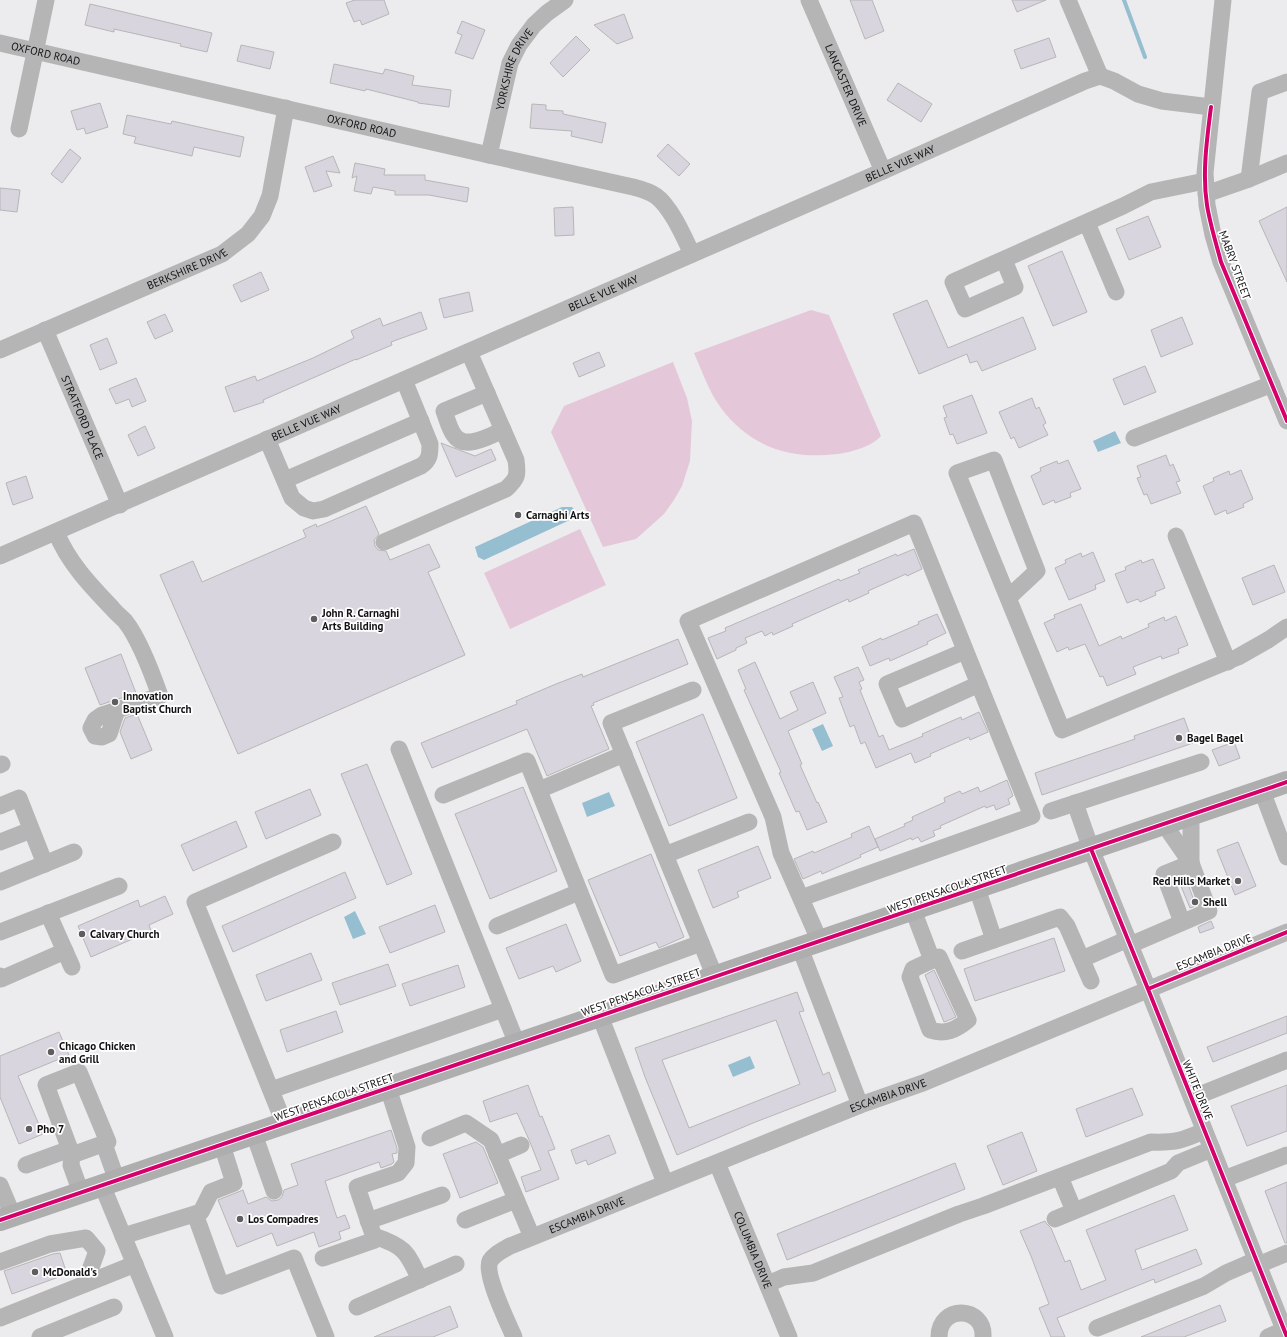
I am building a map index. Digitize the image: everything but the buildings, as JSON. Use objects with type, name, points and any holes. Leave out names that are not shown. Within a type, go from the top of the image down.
[{"type":"main road","name":"WEST PENSACOLA STREET","points":[[6,1218],[1091,850],[1287,782]]},
{"type":"street","points":[[19,129],[46,0]]},
{"type":"street","name":"YORKSHIRE DRIVE","points":[[489,155],[510,63],[520,44],[534,25],[546,13],[565,0]]},
{"type":"street","name":"LANCASTER DRIVE","points":[[809,0],[883,171]]},
{"type":"street","points":[[1068,0],[1100,76],[1114,81],[1138,94],[1162,101],[1211,107]]},
{"type":"street","name":"MABRY STREET","points":[[1223,0],[1207,144],[1206,188],[1213,235],[1221,262],[1286,418]]},
{"type":"street","name":"OXFORD ROAD","points":[[0,43],[633,187],[657,197],[670,212],[692,254]]},
{"type":"street","name":"BELLE VUE WAY","points":[[0,556],[120,505],[883,171],[1085,81],[1100,76]]},
{"type":"street","points":[[1248,179],[1260,92],[1287,82]]},
{"type":"street","name":"BERKSHIRE DRIVE","points":[[0,350],[222,254],[248,234],[262,216],[270,196],[286,108]]},
{"type":"street","points":[[1004,260],[1087,223],[1151,192],[1206,188],[1248,179],[1287,163]]},
{"type":"street","points":[[1087,223],[1116,292]]},
{"type":"street","name":"STRATFORD PLACE","points":[[45,330],[120,505]]},
{"type":"street","points":[[384,542],[506,489],[514,482],[518,473],[516,460],[468,352]]},
{"type":"street","points":[[268,439],[292,498],[304,508],[313,511],[324,509],[345,500],[422,466],[428,461],[430,444],[404,380]]},
{"type":"street","points":[[1134,438],[1272,384]]},
{"type":"street","points":[[487,393],[444,411],[454,436],[462,442],[474,442],[503,430]]},
{"type":"street","points":[[285,480],[421,420]]},
{"type":"street","points":[[1008,598],[1037,571],[994,460],[957,473],[1008,598],[1062,730],[1228,662],[1268,640],[1287,627]]},
{"type":"street","points":[[801,898],[1032,816],[914,523],[688,621],[773,817],[781,853],[801,898],[810,945],[860,1105]]},
{"type":"street","points":[[56,532],[66,554],[90,585],[125,622],[136,639],[160,696],[117,710]]},
{"type":"street","points":[[1176,536],[1228,662]]},
{"type":"street","points":[[965,651],[887,684],[902,720],[979,684]]},
{"type":"street","points":[[693,690],[611,723],[715,977]]},
{"type":"street","points":[[398,749],[517,1044]]},
{"type":"street","points":[[539,790],[624,754]]},
{"type":"street","points":[[443,795],[527,761],[613,975],[701,943]]},
{"type":"street","points":[[1051,811],[1201,762]]},
{"type":"street","points":[[1262,791],[1282,830],[1287,857]]},
{"type":"street","points":[[0,806],[19,798],[45,864]]},
{"type":"street","name":"WHITE DRIVE","points":[[1075,803],[1091,850],[1192,1098],[1285,1334]]},
{"type":"street","points":[[1191,815],[1191,863]]},
{"type":"street","points":[[665,855],[749,822]]},
{"type":"street","points":[[1082,959],[1209,911],[1191,863],[1164,824]]},
{"type":"street","points":[[0,842],[31,830]]},
{"type":"street","points":[[284,1123],[195,902],[333,842]]},
{"type":"street","points":[[0,882],[74,852]]},
{"type":"street","points":[[1182,922],[1164,874],[1191,863]]},
{"type":"street","points":[[0,932],[119,886]]},
{"type":"street","points":[[977,888],[994,940]]},
{"type":"street","points":[[497,926],[579,892]]},
{"type":"street","points":[[913,910],[932,960]]},
{"type":"street","points":[[48,913],[72,967]]},
{"type":"street","points":[[962,951],[1060,917],[1082,959],[1091,981]]},
{"type":"street","name":"ESCAMBIA DRIVE","points":[[508,1335],[488,1267],[491,1260],[497,1253],[510,1246],[860,1105],[923,1083],[1287,932]]},
{"type":"street","points":[[0,976],[1,979],[65,951]]},
{"type":"street","points":[[271,1090],[503,1009]]},
{"type":"street","points":[[600,1016],[666,1183]]},
{"type":"street","points":[[1192,1098],[1287,1060]]},
{"type":"street","points":[[26,1165],[71,1152],[104,1144],[108,1142],[79,1072],[46,1085],[71,1152],[71,1164],[81,1192]]},
{"type":"street","points":[[323,1258],[375,1240],[356,1187],[398,1173],[406,1163],[408,1157],[407,1147],[388,1088]]},
{"type":"street","points":[[430,1138],[466,1123],[491,1140],[532,1237]]},
{"type":"street","points":[[768,1284],[784,1277],[813,1273],[959,1214],[1151,1142],[1174,1142],[1204,1131]]},
{"type":"street","points":[[254,1134],[274,1191]]},
{"type":"street","points":[[104,1144],[109,1183],[123,1236],[165,1337]]},
{"type":"street","points":[[123,1236],[201,1212],[211,1192],[234,1183],[222,1145]]},
{"type":"street","points":[[497,1155],[521,1145]]},
{"type":"street","points":[[1055,1219],[1171,1171],[1178,1163],[1212,1149]]},
{"type":"street","points":[[1224,1179],[1287,1155]]},
{"type":"street","name":"COLUMBIA DRIVE","points":[[717,1163],[789,1337]]},
{"type":"street","points":[[1060,1177],[1074,1211]]},
{"type":"street","points":[[0,1185],[6,1218]]},
{"type":"street","points":[[371,1228],[442,1195]]},
{"type":"street","points":[[465,1220],[516,1200]]},
{"type":"street","points":[[195,1214],[221,1286],[294,1258],[326,1337]]},
{"type":"street","points":[[371,1228],[394,1242],[404,1251],[411,1259],[420,1280]]},
{"type":"street","points":[[0,1262],[50,1244],[86,1238],[97,1251],[85,1284]]},
{"type":"street","points":[[1097,1328],[1204,1286],[1226,1273],[1287,1253]]},
{"type":"street","points":[[3,1311],[85,1284],[135,1264]]},
{"type":"street","points":[[356,1307],[456,1264]]},
{"type":"street","points":[[40,1337],[114,1306]]},
{"type":"street","points":[[939,1337],[939,1328],[943,1321],[956,1313],[964,1312],[977,1319],[982,1326],[983,1337]]},
{"type":"street","points":[[1268,1337],[1285,1334]]},
{"type":"shaded area","points":[[811,310],[829,315],[881,436],[872,443],[848,452],[837,454],[803,455],[787,452],[772,448],[744,432],[732,421],[717,402],[709,388],[694,353]]},
{"type":"shaded area","points":[[673,362],[687,398],[692,421],[690,461],[682,486],[664,514],[636,539],[603,547],[551,432],[564,406]]},
{"type":"shaded area","points":[[580,529],[606,585],[510,629],[484,573]]},
{"type":"water","points":[[1115,431],[1121,443],[1098,452],[1093,441]]},
{"type":"water","points":[[562,507],[572,507],[578,514],[572,519],[484,560],[478,557],[475,547]]},
{"type":"water","points":[[823,724],[833,746],[822,751],[812,729]]},
{"type":"water","points":[[609,792],[615,806],[587,817],[582,803]]},
{"type":"water","points":[[355,911],[366,934],[353,939],[344,917]]},
{"type":"water","points":[[750,1056],[755,1068],[733,1077],[728,1065]]},
{"type":"waterway","points":[[1124,0],[1145,57]]},
{"type":"cycle path","points":[[1211,107],[1205,181],[1211,226],[1221,262],[1287,421]]},
{"type":"cycle path","points":[[0,1220],[1287,782]]},
{"type":"cycle path","points":[[1091,849],[1287,1337]]},
{"type":"cycle path","points":[[1148,989],[1287,932]]},
{"type":"place","name":"Carnaghi Arts","points":[[518,515]]},
{"type":"place","name":"John R. Carnaghi Arts Building","points":[[314,619]]},
{"type":"place","name":"Innovation Baptist Church","points":[[115,702]]},
{"type":"place","name":"Bagel Bagel","points":[[1179,738]]},
{"type":"place","name":"Red Hills Market","points":[[1238,881]]},
{"type":"place","name":"Shell","points":[[1195,902]]},
{"type":"place","name":"Calvary Church","points":[[82,934]]},
{"type":"place","name":"Chicago Chicken and Grill","points":[[51,1052]]},
{"type":"place","name":"Pho 7","points":[[29,1129]]},
{"type":"place","name":"Los Compadres","points":[[240,1219]]},
{"type":"place","name":"McDonald's","points":[[35,1272]]}]
